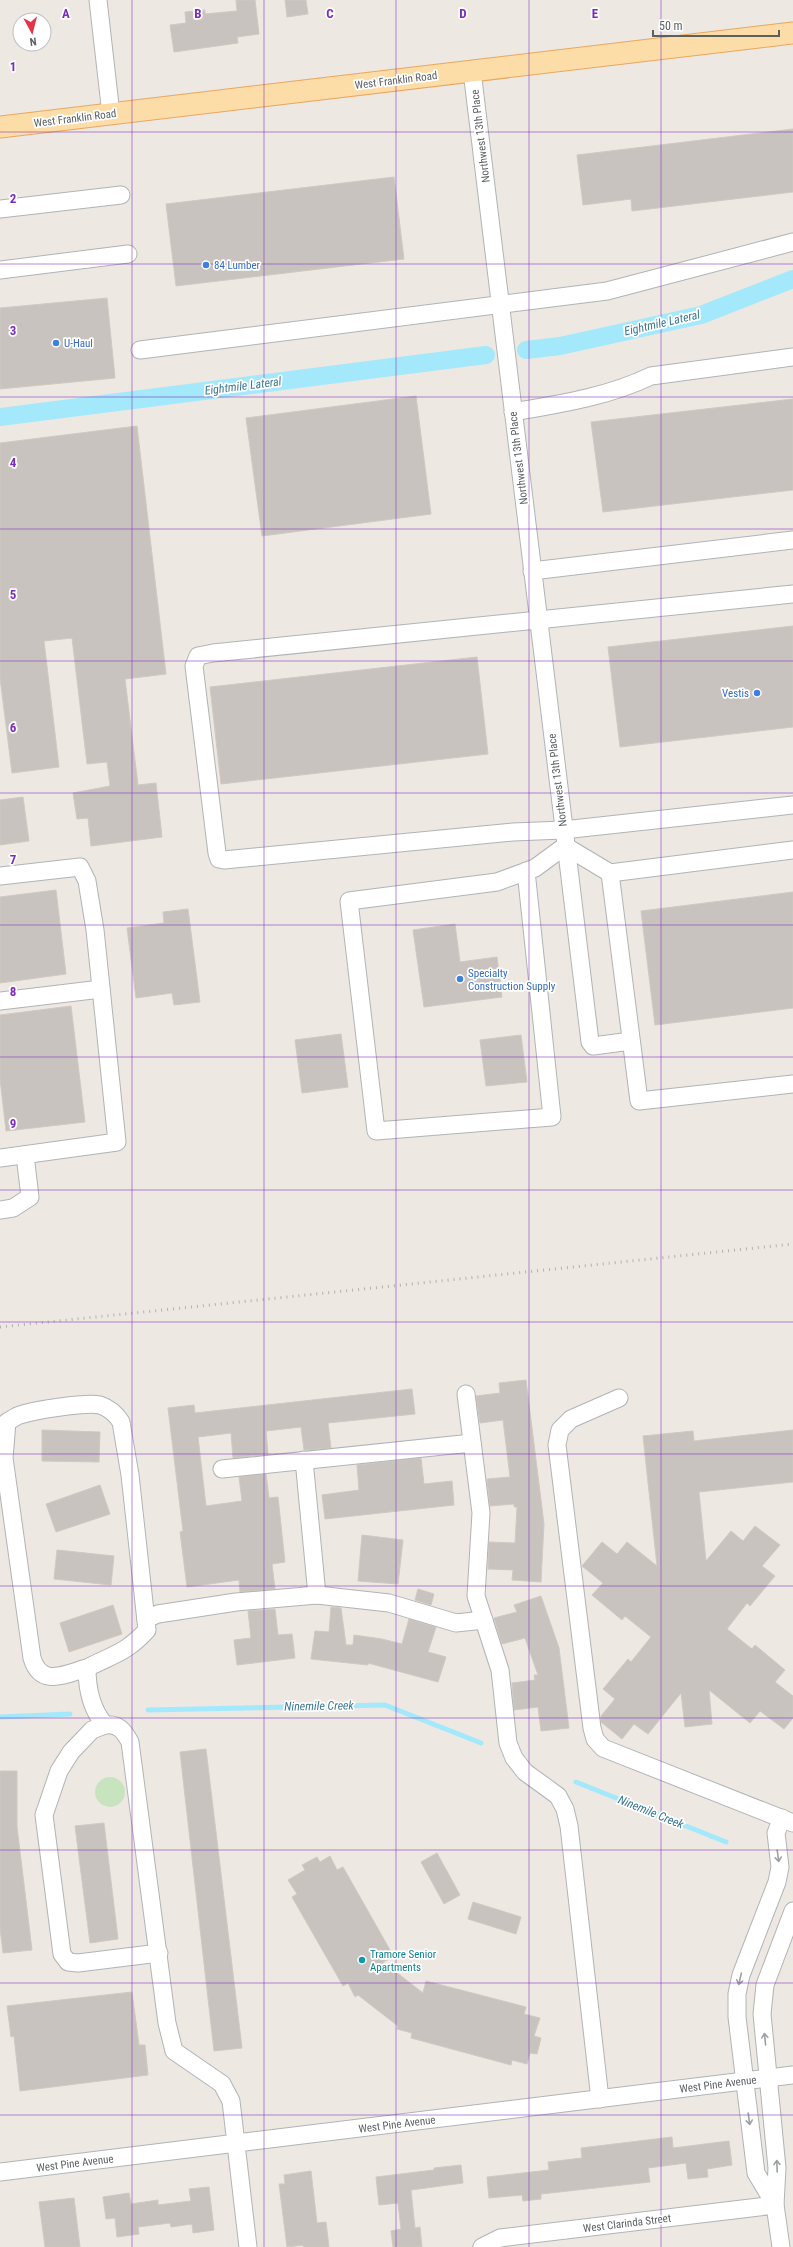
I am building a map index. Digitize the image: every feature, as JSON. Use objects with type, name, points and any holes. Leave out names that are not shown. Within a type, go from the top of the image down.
[{"type":"main road","name":"West Franklin Road","points":[[0,127],[793,33]]},
{"type":"street","points":[[98,0],[111,114]]},
{"type":"street","name":"Northwest 13th Place","points":[[472,70],[564,838],[590,1042],[593,1046],[631,1041]]},
{"type":"street","points":[[0,209],[120,195]]},
{"type":"street","points":[[140,350],[607,291],[793,242]]},
{"type":"street","points":[[0,270],[128,254]]},
{"type":"street","points":[[513,412],[587,399],[631,385],[651,376],[793,357]]},
{"type":"street","points":[[532,571],[793,540]]},
{"type":"street","points":[[793,594],[208,653],[198,656],[194,666],[217,854],[220,859],[513,832],[564,838],[793,805]]},
{"type":"street","points":[[526,871],[552,1117],[376,1131],[349,901],[497,882],[526,871],[535,868],[564,838]]},
{"type":"street","points":[[564,838],[610,873],[793,850]]},
{"type":"street","points":[[0,876],[80,867],[87,881],[101,989],[117,1142],[0,1158]]},
{"type":"street","points":[[610,873],[639,1101],[793,1084]]},
{"type":"street","points":[[0,1000],[101,989]]},
{"type":"street","points":[[0,1210],[14,1208],[30,1197],[25,1155]]},
{"type":"street","points":[[466,1394],[481,1513],[476,1596],[500,1670],[508,1743],[514,1758],[525,1772],[558,1796],[565,1808],[569,1826],[600,2099]]},
{"type":"street","points":[[619,1398],[571,1419],[560,1430],[557,1445],[592,1728],[595,1739],[603,1748],[788,1821],[776,1833],[780,1867],[778,1882],[741,1975],[737,1994],[737,2017],[756,2173],[775,2204]]},
{"type":"street","points":[[85,1405],[99,1405],[117,1415],[121,1422],[130,1475],[147,1630],[133,1646],[124,1652],[87,1668],[55,1678],[46,1676],[35,1667],[32,1658],[4,1458],[7,1422],[19,1415],[85,1405]]},
{"type":"street","points":[[222,1469],[472,1443]]},
{"type":"street","points":[[304,1460],[317,1595]]},
{"type":"street","points":[[146,1619],[158,1614],[236,1602],[317,1595],[390,1603],[456,1623],[484,1620]]},
{"type":"street","points":[[87,1668],[87,1681],[91,1699],[98,1716],[105,1725]]},
{"type":"street","points":[[160,1953],[78,1963],[68,1962],[62,1954],[44,1815],[59,1771],[71,1752],[92,1730],[105,1725],[111,1724],[124,1730],[130,1742],[160,1953],[167,2023],[174,2051],[222,2084],[230,2101],[248,2247]]},
{"type":"street","points":[[781,2247],[775,2204],[777,2168],[770,2078],[762,2014],[765,1985],[793,1911]]},
{"type":"street","name":"West Pine Avenue","points":[[0,2172],[793,2075]]},
{"type":"street","name":"West Clarinda Street","points":[[482,2247],[500,2238],[775,2204]]},
{"type":"green space","points":[[110,1777],[121,1781],[125,1792],[121,1803],[110,1807],[99,1803],[95,1792],[99,1781]]},
{"type":"building","points":[[236,0],[255,0],[259,34],[237,37],[238,43],[174,52],[170,25],[186,23],[185,12],[205,10],[205,14],[237,11]]},
{"type":"building","points":[[285,0],[306,0],[308,14],[287,17]]},
{"type":"building","points":[[793,129],[793,192],[632,211],[631,199],[583,205],[577,155]]},
{"type":"building","points":[[394,177],[404,259],[176,286],[166,204]]},
{"type":"building","name":"U-Haul","points":[[107,298],[115,378],[0,389],[0,308]]},
{"type":"building","points":[[416,396],[431,514],[262,536],[246,418]]},
{"type":"building","points":[[793,399],[793,490],[603,512],[591,422]]},
{"type":"building","points":[[137,426],[166,674],[125,679],[138,785],[156,783],[162,837],[91,846],[88,818],[77,819],[73,793],[110,786],[107,762],[87,764],[72,638],[44,641],[59,767],[12,773],[0,678],[0,443]]},
{"type":"building","points":[[793,626],[793,727],[620,747],[608,647]]},
{"type":"building","points":[[477,657],[488,754],[221,784],[210,687]]},
{"type":"building","points":[[23,797],[29,841],[0,845],[0,800]]},
{"type":"building","points":[[56,890],[66,974],[0,983],[0,897]]},
{"type":"building","points":[[793,892],[793,1008],[655,1025],[641,911]]},
{"type":"building","points":[[188,909],[200,1002],[174,1005],[172,993],[136,998],[127,928],[164,923],[163,912]]},
{"type":"building","name":"Specialty Construction Supply","points":[[455,924],[460,962],[497,957],[502,997],[424,1007],[413,930]]},
{"type":"building","points":[[71,1006],[85,1122],[6,1131],[0,1079],[0,1015]]},
{"type":"building","points":[[341,1034],[348,1087],[302,1093],[295,1040]]},
{"type":"building","points":[[521,1035],[527,1082],[486,1086],[480,1040]]},
{"type":"building","points":[[526,1380],[544,1524],[541,1582],[512,1580],[513,1570],[488,1569],[489,1542],[515,1543],[517,1507],[514,1507],[514,1504],[490,1506],[487,1479],[510,1477],[503,1420],[480,1423],[476,1396],[500,1393],[499,1383]]},
{"type":"building","points":[[412,1389],[415,1414],[328,1423],[331,1448],[304,1450],[301,1427],[266,1431],[268,1454],[233,1458],[231,1433],[198,1437],[206,1506],[242,1501],[239,1477],[266,1474],[269,1498],[278,1497],[285,1562],[272,1564],[275,1589],[240,1592],[239,1580],[187,1587],[180,1532],[183,1531],[168,1408],[194,1405],[195,1413]]},
{"type":"building","points":[[42,1430],[100,1432],[99,1462],[42,1461]]},
{"type":"building","points":[[793,1430],[793,1482],[699,1492],[706,1561],[731,1531],[743,1541],[755,1526],[780,1545],[762,1566],[775,1576],[750,1606],[747,1603],[727,1629],[752,1649],[755,1645],[785,1670],[775,1682],[793,1696],[793,1718],[784,1729],[760,1711],[750,1723],[709,1690],[712,1724],[685,1727],[681,1693],[648,1734],[634,1724],[622,1739],[601,1722],[601,1716],[615,1699],[603,1689],[628,1659],[631,1662],[651,1637],[625,1616],[622,1620],[592,1595],[603,1583],[582,1566],[602,1542],[617,1554],[627,1542],[657,1566],[643,1436],[693,1431],[694,1441]]},
{"type":"building","points":[[421,1458],[424,1484],[452,1481],[454,1505],[325,1519],[322,1495],[359,1490],[357,1465]]},
{"type":"building","points":[[100,1485],[110,1514],[56,1532],[46,1504]]},
{"type":"building","points":[[362,1535],[403,1540],[398,1584],[358,1581]]},
{"type":"building","points":[[57,1550],[114,1556],[111,1585],[54,1579]]},
{"type":"building","points":[[418,1589],[434,1594],[431,1605],[415,1600]]},
{"type":"building","points":[[541,1596],[559,1648],[569,1728],[541,1731],[538,1707],[514,1710],[512,1683],[535,1680],[534,1675],[538,1675],[525,1638],[502,1644],[494,1618],[517,1612],[514,1605]]},
{"type":"building","points":[[113,1605],[122,1634],[69,1652],[60,1623]]},
{"type":"building","points":[[331,1607],[341,1608],[346,1645],[353,1645],[354,1635],[382,1639],[402,1644],[409,1619],[436,1627],[428,1652],[446,1657],[438,1682],[368,1663],[368,1665],[311,1659],[315,1631],[329,1632]]},
{"type":"building","points":[[275,1609],[278,1635],[292,1634],[295,1658],[237,1665],[234,1640],[251,1638],[248,1611]]},
{"type":"building","points":[[206,1749],[242,2048],[214,2051],[180,1752]]},
{"type":"building","points":[[0,1771],[17,1771],[17,1827],[32,1950],[3,1953],[0,1928]]},
{"type":"building","points":[[104,1823],[118,1939],[90,1943],[75,1826]]},
{"type":"building","points":[[437,1853],[460,1895],[444,1904],[421,1862]]},
{"type":"building","name":"Tramore Senior Apartments","points":[[330,1856],[337,1870],[343,1867],[394,1957],[383,1962],[423,1993],[426,1981],[526,2007],[524,2014],[540,2018],[534,2036],[541,2038],[537,2054],[530,2053],[527,2064],[512,2060],[511,2065],[411,2038],[412,2033],[397,2029],[398,2026],[358,1995],[355,1997],[348,1983],[343,1986],[292,1897],[297,1894],[288,1880],[305,1870],[302,1865],[317,1857],[320,1862]]},
{"type":"building","points":[[473,1902],[521,1917],[516,1934],[468,1919]]},
{"type":"building","points":[[132,1992],[139,2045],[145,2045],[148,2075],[20,2091],[14,2036],[11,2037],[7,2006]]},
{"type":"building","points":[[672,2137],[673,2148],[729,2141],[732,2165],[707,2169],[708,2177],[688,2179],[686,2163],[648,2168],[650,2182],[541,2194],[541,2199],[523,2201],[522,2195],[489,2198],[487,2177],[549,2170],[548,2162],[582,2158],[581,2148]]},
{"type":"building","points":[[461,2165],[463,2183],[411,2190],[415,2228],[420,2227],[422,2247],[393,2247],[391,2231],[401,2229],[398,2203],[379,2205],[376,2177]]},
{"type":"building","points":[[311,2171],[317,2223],[326,2222],[329,2247],[303,2247],[303,2245],[287,2247],[279,2184],[285,2184],[284,2175]]},
{"type":"building","points":[[209,2187],[214,2230],[193,2233],[192,2224],[171,2227],[170,2223],[138,2227],[139,2234],[117,2237],[115,2218],[106,2219],[103,2197],[129,2193],[131,2204],[158,2200],[158,2205],[191,2201],[189,2189]]},
{"type":"building","points":[[74,2198],[80,2247],[45,2247],[39,2202]]},
{"type":"waterway","name":"Eightmile Lateral","points":[[526,350],[560,346],[701,315],[793,279]]},
{"type":"waterway","name":"Eightmile Lateral","points":[[0,417],[486,355]]},
{"type":"waterway","name":"Ninemile Creek","points":[[148,1710],[385,1705],[481,1743]]},
{"type":"waterway","name":"Ninemile Creek","points":[[0,1717],[70,1714]]},
{"type":"waterway","name":"Ninemile Creek","points":[[576,1782],[726,1842]]},
{"type":"railway","points":[[0,1327],[793,1244]]},
{"type":"place","name":"84 Lumber","points":[[206,265]]},
{"type":"place","name":"U-Haul","points":[[56,343]]},
{"type":"place","name":"Vestis","points":[[757,693]]},
{"type":"place","name":"Specialty Construction Supply","points":[[460,979]]},
{"type":"place","name":"Tramore Senior Apartments","points":[[362,1960]]}]
